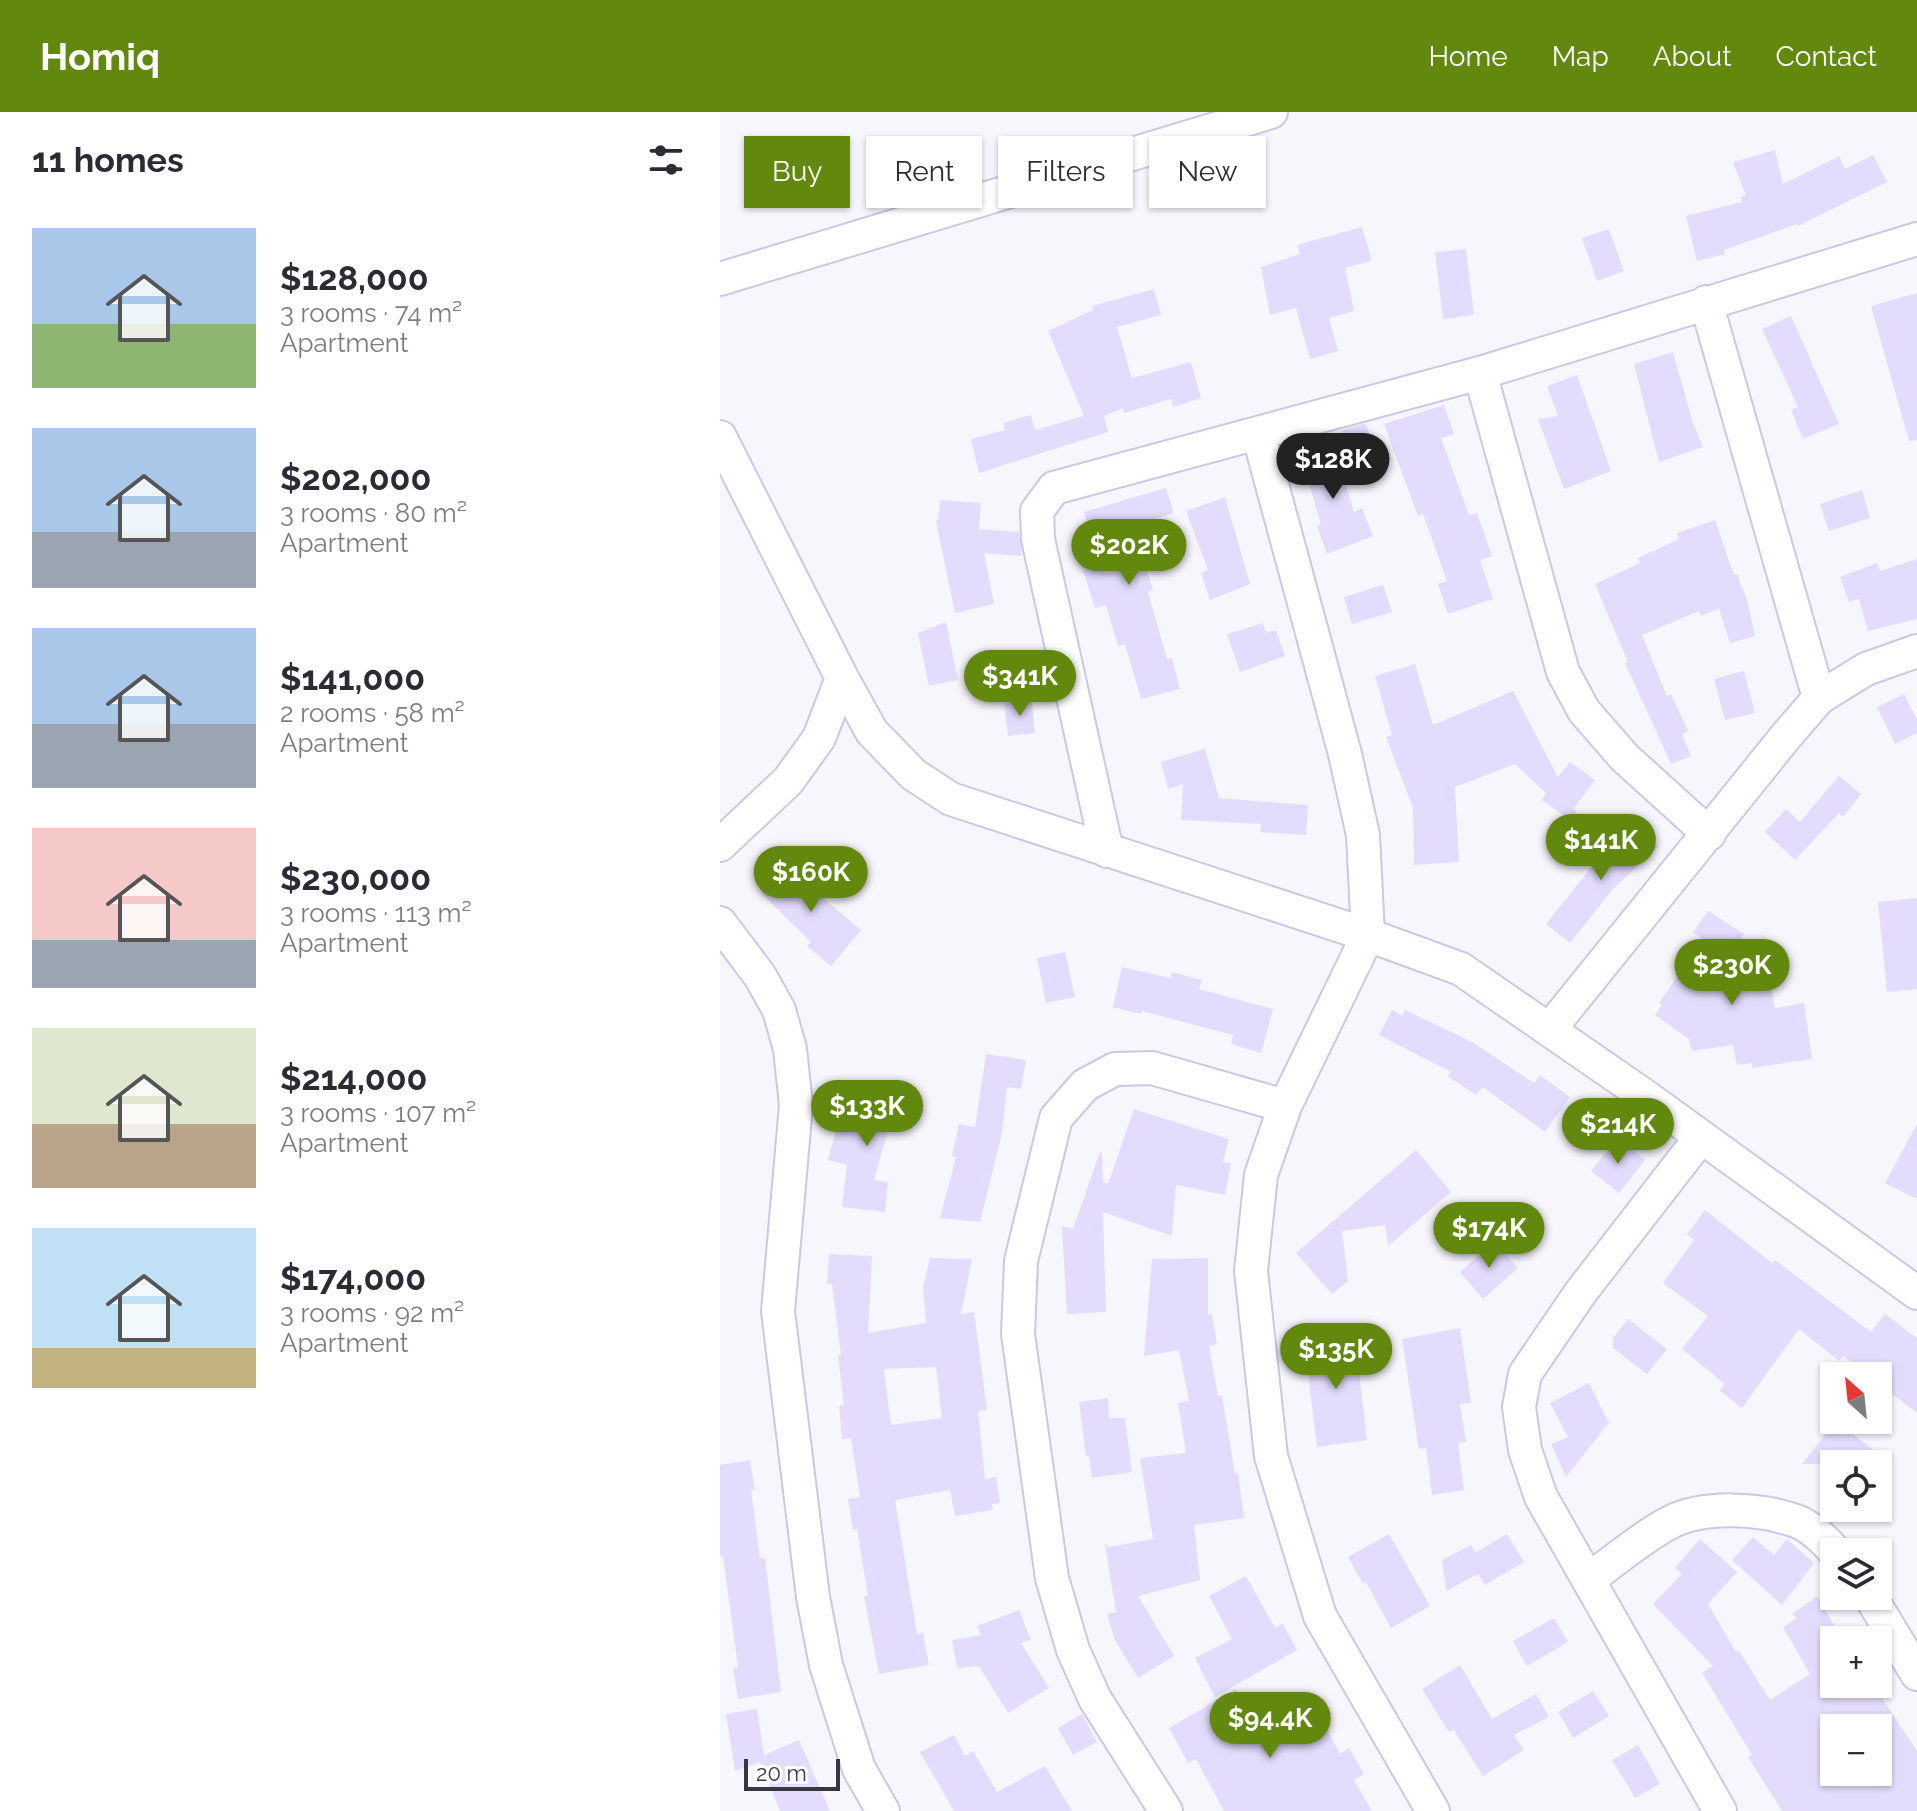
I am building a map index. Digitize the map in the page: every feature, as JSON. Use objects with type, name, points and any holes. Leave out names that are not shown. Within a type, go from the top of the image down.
[{"type":"street","points":[[720,279],[1271,112]]},
{"type":"street","points":[[1107,851],[1038,539],[1037,511],[1054,488],[1480,373],[1917,239]]},
{"type":"street","points":[[1706,302],[1819,698]]},
{"type":"street","points":[[1480,373],[1563,672],[1584,711],[1625,758],[1709,834]]},
{"type":"street","points":[[1258,433],[1345,754],[1363,835],[1368,935],[1285,1106],[1261,1175],[1251,1271],[1271,1456],[1320,1616],[1433,1811]]},
{"type":"street","points":[[720,437],[872,732],[914,775],[951,799],[1368,935],[1461,969],[1917,1293]]},
{"type":"street","points":[[1549,1030],[1819,698],[1866,669],[1917,651]]},
{"type":"street","points":[[720,845],[788,781],[819,738],[842,678]]},
{"type":"street","points":[[720,923],[760,976],[779,1010],[790,1049],[796,1105],[778,1311],[813,1597],[826,1665],[859,1769],[883,1811]]},
{"type":"street","points":[[1166,1811],[1095,1699],[1073,1650],[1052,1578],[1018,1334],[1021,1261],[1056,1118],[1085,1085],[1115,1069],[1152,1068],[1285,1106]]},
{"type":"street","points":[[1701,1137],[1581,1292],[1525,1374],[1519,1407],[1525,1450],[1541,1497],[1716,1810]]},
{"type":"street","points":[[1588,1580],[1669,1523],[1705,1511],[1752,1512],[1798,1522],[1820,1538]]},
{"type":"street","points":[[1878,1610],[1917,1674]]},
{"type":"building","points":[[1775,150],[1783,184],[1839,156],[1845,169],[1873,155],[1887,182],[1798,226],[1724,250],[1725,254],[1697,261],[1686,216],[1742,202],[1741,197],[1746,195],[1733,162]]},
{"type":"building","points":[[1362,227],[1372,261],[1345,268],[1354,311],[1329,318],[1338,351],[1310,359],[1296,308],[1270,315],[1261,267],[1300,254],[1297,245]]},
{"type":"building","points":[[1609,229],[1624,271],[1597,281],[1582,238]]},
{"type":"building","points":[[1466,249],[1474,315],[1443,319],[1435,252]]},
{"type":"building","points":[[1154,289],[1161,315],[1117,327],[1132,378],[1191,362],[1201,398],[1173,407],[1171,399],[1124,413],[1123,408],[1104,416],[1108,432],[979,473],[971,439],[1005,430],[1003,423],[1031,415],[1035,430],[1084,416],[1048,331],[1093,310],[1092,306]]},
{"type":"building","points":[[1917,293],[1917,440],[1909,441],[1871,306]]},
{"type":"building","points":[[1791,316],[1839,424],[1803,439],[1791,410],[1798,407],[1762,329]]},
{"type":"building","points":[[1673,352],[1703,447],[1659,462],[1634,364]]},
{"type":"building","points":[[1577,375],[1611,471],[1564,489],[1538,419],[1558,416],[1547,386]]},
{"type":"building","points":[[1444,405],[1454,434],[1441,438],[1469,515],[1477,513],[1492,556],[1480,560],[1493,599],[1448,614],[1438,584],[1447,581],[1423,514],[1418,516],[1384,424]]},
{"type":"building","points":[[1366,423],[1374,450],[1349,457],[1342,430]]},
{"type":"building","points":[[1333,443],[1354,512],[1362,508],[1373,536],[1327,554],[1317,526],[1321,524],[1300,453]]},
{"type":"building","points":[[1166,488],[1174,513],[1134,525],[1133,528],[1153,590],[1148,592],[1167,659],[1172,658],[1180,689],[1141,699],[1125,644],[1118,646],[1106,605],[1095,608],[1078,555],[1095,550],[1084,512]]},
{"type":"building","points":[[1862,490],[1870,518],[1829,531],[1820,504]]},
{"type":"building","points":[[1225,497],[1250,584],[1210,600],[1201,573],[1208,570],[1186,511]]},
{"type":"building","points":[[940,500],[981,503],[979,529],[1019,532],[1022,556],[984,553],[994,604],[955,613],[936,521]]},
{"type":"building","points":[[1715,520],[1734,575],[1737,574],[1747,600],[1755,636],[1730,643],[1719,609],[1701,616],[1699,611],[1642,635],[1667,696],[1671,694],[1688,731],[1682,734],[1691,756],[1671,764],[1625,663],[1628,662],[1595,584],[1640,563],[1638,558],[1679,539],[1677,533]]},
{"type":"building","points":[[1917,559],[1917,619],[1868,631],[1859,599],[1849,602],[1840,577],[1877,563],[1880,571]]},
{"type":"building","points":[[1383,585],[1392,612],[1352,624],[1344,597]]},
{"type":"building","points":[[946,622],[958,680],[929,686],[918,633]]},
{"type":"building","points":[[1263,623],[1266,633],[1276,630],[1285,656],[1240,672],[1227,634]]},
{"type":"building","points":[[1415,664],[1433,725],[1513,691],[1558,777],[1570,762],[1595,780],[1574,808],[1581,820],[1578,822],[1569,814],[1567,818],[1542,800],[1546,793],[1515,764],[1455,787],[1459,862],[1414,865],[1413,808],[1386,737],[1392,735],[1375,676]]},
{"type":"building","points":[[1744,671],[1755,713],[1725,720],[1714,679]]},
{"type":"building","points":[[1904,694],[1917,720],[1917,733],[1895,744],[1877,707]]},
{"type":"building","points":[[1032,700],[1035,733],[1008,736],[1004,703]]},
{"type":"building","points":[[1205,749],[1219,798],[1308,805],[1306,835],[1260,832],[1261,824],[1181,820],[1183,784],[1168,789],[1161,762]]},
{"type":"building","points":[[1839,776],[1861,794],[1843,817],[1839,813],[1795,860],[1765,832],[1786,809],[1800,822]]},
{"type":"building","points":[[1636,823],[1658,847],[1612,890],[1570,943],[1546,924],[1594,864]]},
{"type":"building","points":[[791,863],[813,885],[811,888],[861,930],[831,966],[807,946],[811,942],[761,893]]},
{"type":"building","points":[[1917,898],[1917,989],[1887,992],[1878,902]]},
{"type":"building","points":[[1708,911],[1744,934],[1704,988],[1770,979],[1775,1008],[1804,1003],[1812,1059],[1752,1068],[1752,1063],[1737,1065],[1733,1045],[1692,1051],[1689,1039],[1655,1015],[1662,1005],[1659,1003],[1703,939],[1693,932]]},
{"type":"building","points":[[1065,952],[1075,997],[1046,1003],[1037,958]]},
{"type":"building","points":[[1122,967],[1170,978],[1172,972],[1202,980],[1199,989],[1273,1009],[1261,1053],[1231,1044],[1233,1035],[1142,1011],[1141,1014],[1113,1007]]},
{"type":"building","points":[[1392,1010],[1402,1016],[1405,1010],[1472,1042],[1534,1083],[1540,1075],[1570,1097],[1545,1132],[1483,1087],[1476,1095],[1448,1076],[1451,1072],[1379,1035]]},
{"type":"building","points":[[986,1054],[1026,1060],[1021,1089],[1007,1087],[1002,1133],[980,1222],[940,1218],[956,1157],[952,1156],[959,1124],[975,1127]]},
{"type":"building","points":[[866,1088],[910,1097],[904,1126],[890,1123],[874,1180],[888,1182],[885,1212],[842,1207],[847,1165],[828,1160],[840,1115],[859,1120]]},
{"type":"building","points":[[1134,1109],[1229,1139],[1223,1162],[1231,1163],[1225,1195],[1176,1185],[1172,1236],[1103,1212],[1106,1312],[1067,1314],[1062,1226],[1073,1229],[1100,1152],[1103,1182],[1108,1184]]},
{"type":"building","points":[[1917,1124],[1917,1199],[1885,1183]]},
{"type":"building","points":[[1618,1138],[1645,1160],[1619,1193],[1591,1171]]},
{"type":"building","points":[[1416,1150],[1451,1192],[1388,1246],[1385,1225],[1342,1231],[1348,1281],[1332,1294],[1296,1253]]},
{"type":"building","points":[[1705,1210],[1772,1263],[1775,1260],[1871,1332],[1885,1314],[1917,1338],[1917,1413],[1892,1394],[1892,1362],[1851,1362],[1843,1356],[1839,1361],[1799,1329],[1742,1408],[1720,1391],[1725,1384],[1682,1349],[1708,1316],[1663,1283],[1694,1240],[1687,1234]]},
{"type":"building","points":[[1494,1242],[1518,1268],[1483,1299],[1460,1272]]},
{"type":"building","points":[[829,1254],[872,1256],[868,1333],[926,1323],[923,1288],[930,1258],[972,1259],[961,1314],[974,1312],[987,1410],[978,1411],[985,1479],[996,1477],[1000,1503],[992,1504],[993,1510],[955,1516],[950,1490],[895,1500],[917,1634],[923,1633],[929,1665],[879,1674],[864,1596],[868,1596],[857,1529],[853,1530],[848,1499],[860,1497],[851,1438],[842,1439],[839,1406],[844,1405],[838,1355],[841,1355],[832,1284],[827,1284]],"holes":[[[936,1367],[942,1418],[891,1425],[884,1369]]]},
{"type":"building","points":[[1208,1258],[1208,1314],[1212,1314],[1217,1344],[1209,1346],[1218,1396],[1222,1395],[1235,1474],[1238,1473],[1244,1518],[1194,1525],[1200,1580],[1138,1596],[1174,1656],[1138,1678],[1115,1640],[1107,1614],[1116,1612],[1105,1544],[1109,1547],[1153,1539],[1140,1458],[1186,1453],[1178,1403],[1189,1401],[1179,1350],[1144,1356],[1152,1259]]},
{"type":"building","points":[[1628,1319],[1667,1349],[1647,1374],[1613,1348],[1613,1338]]},
{"type":"building","points":[[1460,1328],[1471,1403],[1460,1404],[1466,1442],[1458,1443],[1464,1490],[1432,1495],[1426,1448],[1419,1449],[1402,1339]]},
{"type":"building","points":[[1352,1334],[1367,1440],[1317,1447],[1304,1342]]},
{"type":"building","points":[[1589,1383],[1608,1421],[1611,1420],[1566,1477],[1551,1444],[1568,1437],[1550,1403]]},
{"type":"building","points":[[1108,1398],[1109,1418],[1125,1418],[1132,1472],[1092,1478],[1079,1402]]},
{"type":"building","points":[[1826,1434],[1853,1434],[1874,1450],[1820,1450],[1820,1464],[1802,1464]]},
{"type":"building","points":[[750,1460],[760,1558],[765,1558],[781,1692],[738,1699],[733,1668],[738,1667],[723,1556],[720,1556],[720,1465]]},
{"type":"building","points":[[1389,1534],[1430,1606],[1391,1628],[1366,1582],[1363,1584],[1348,1557]]},
{"type":"building","points":[[1507,1534],[1524,1562],[1485,1585],[1478,1574],[1446,1591],[1442,1560],[1471,1545],[1475,1553]]},
{"type":"building","points":[[1753,1537],[1774,1555],[1787,1539],[1814,1563],[1782,1605],[1732,1560]]},
{"type":"building","points":[[1700,1539],[1737,1572],[1708,1604],[1736,1652],[1739,1651],[1770,1700],[1810,1674],[1783,1627],[1797,1618],[1792,1614],[1817,1596],[1820,1610],[1825,1610],[1835,1626],[1820,1626],[1820,1698],[1882,1698],[1917,1751],[1917,1811],[1782,1811],[1702,1673],[1713,1666],[1653,1604],[1682,1574],[1675,1568]]},
{"type":"building","points":[[1246,1576],[1275,1628],[1283,1624],[1297,1650],[1215,1697],[1195,1658],[1232,1639],[1209,1596]]},
{"type":"building","points":[[1019,1610],[1031,1640],[1021,1643],[1049,1688],[1008,1713],[979,1666],[957,1668],[952,1640],[981,1635],[977,1626]]},
{"type":"building","points":[[1554,1618],[1568,1642],[1527,1666],[1513,1641]]},
{"type":"building","points":[[1460,1665],[1492,1719],[1536,1694],[1549,1717],[1514,1735],[1524,1750],[1483,1776],[1454,1730],[1449,1732],[1422,1689]]},
{"type":"building","points":[[1236,1689],[1257,1729],[1312,1700],[1340,1754],[1349,1748],[1364,1774],[1354,1780],[1372,1811],[1224,1811],[1196,1759],[1188,1763],[1169,1728]]},
{"type":"building","points":[[1593,1691],[1609,1716],[1573,1738],[1558,1712]]},
{"type":"building","points":[[757,1709],[764,1755],[799,1740],[830,1811],[780,1811],[760,1762],[735,1771],[726,1714]]},
{"type":"building","points":[[1082,1714],[1097,1742],[1073,1755],[1058,1728]]},
{"type":"building","points":[[954,1735],[965,1756],[973,1751],[997,1792],[1045,1766],[1072,1811],[954,1811],[920,1752]]},
{"type":"building","points":[[1638,1745],[1660,1784],[1635,1798],[1612,1760]]}]
